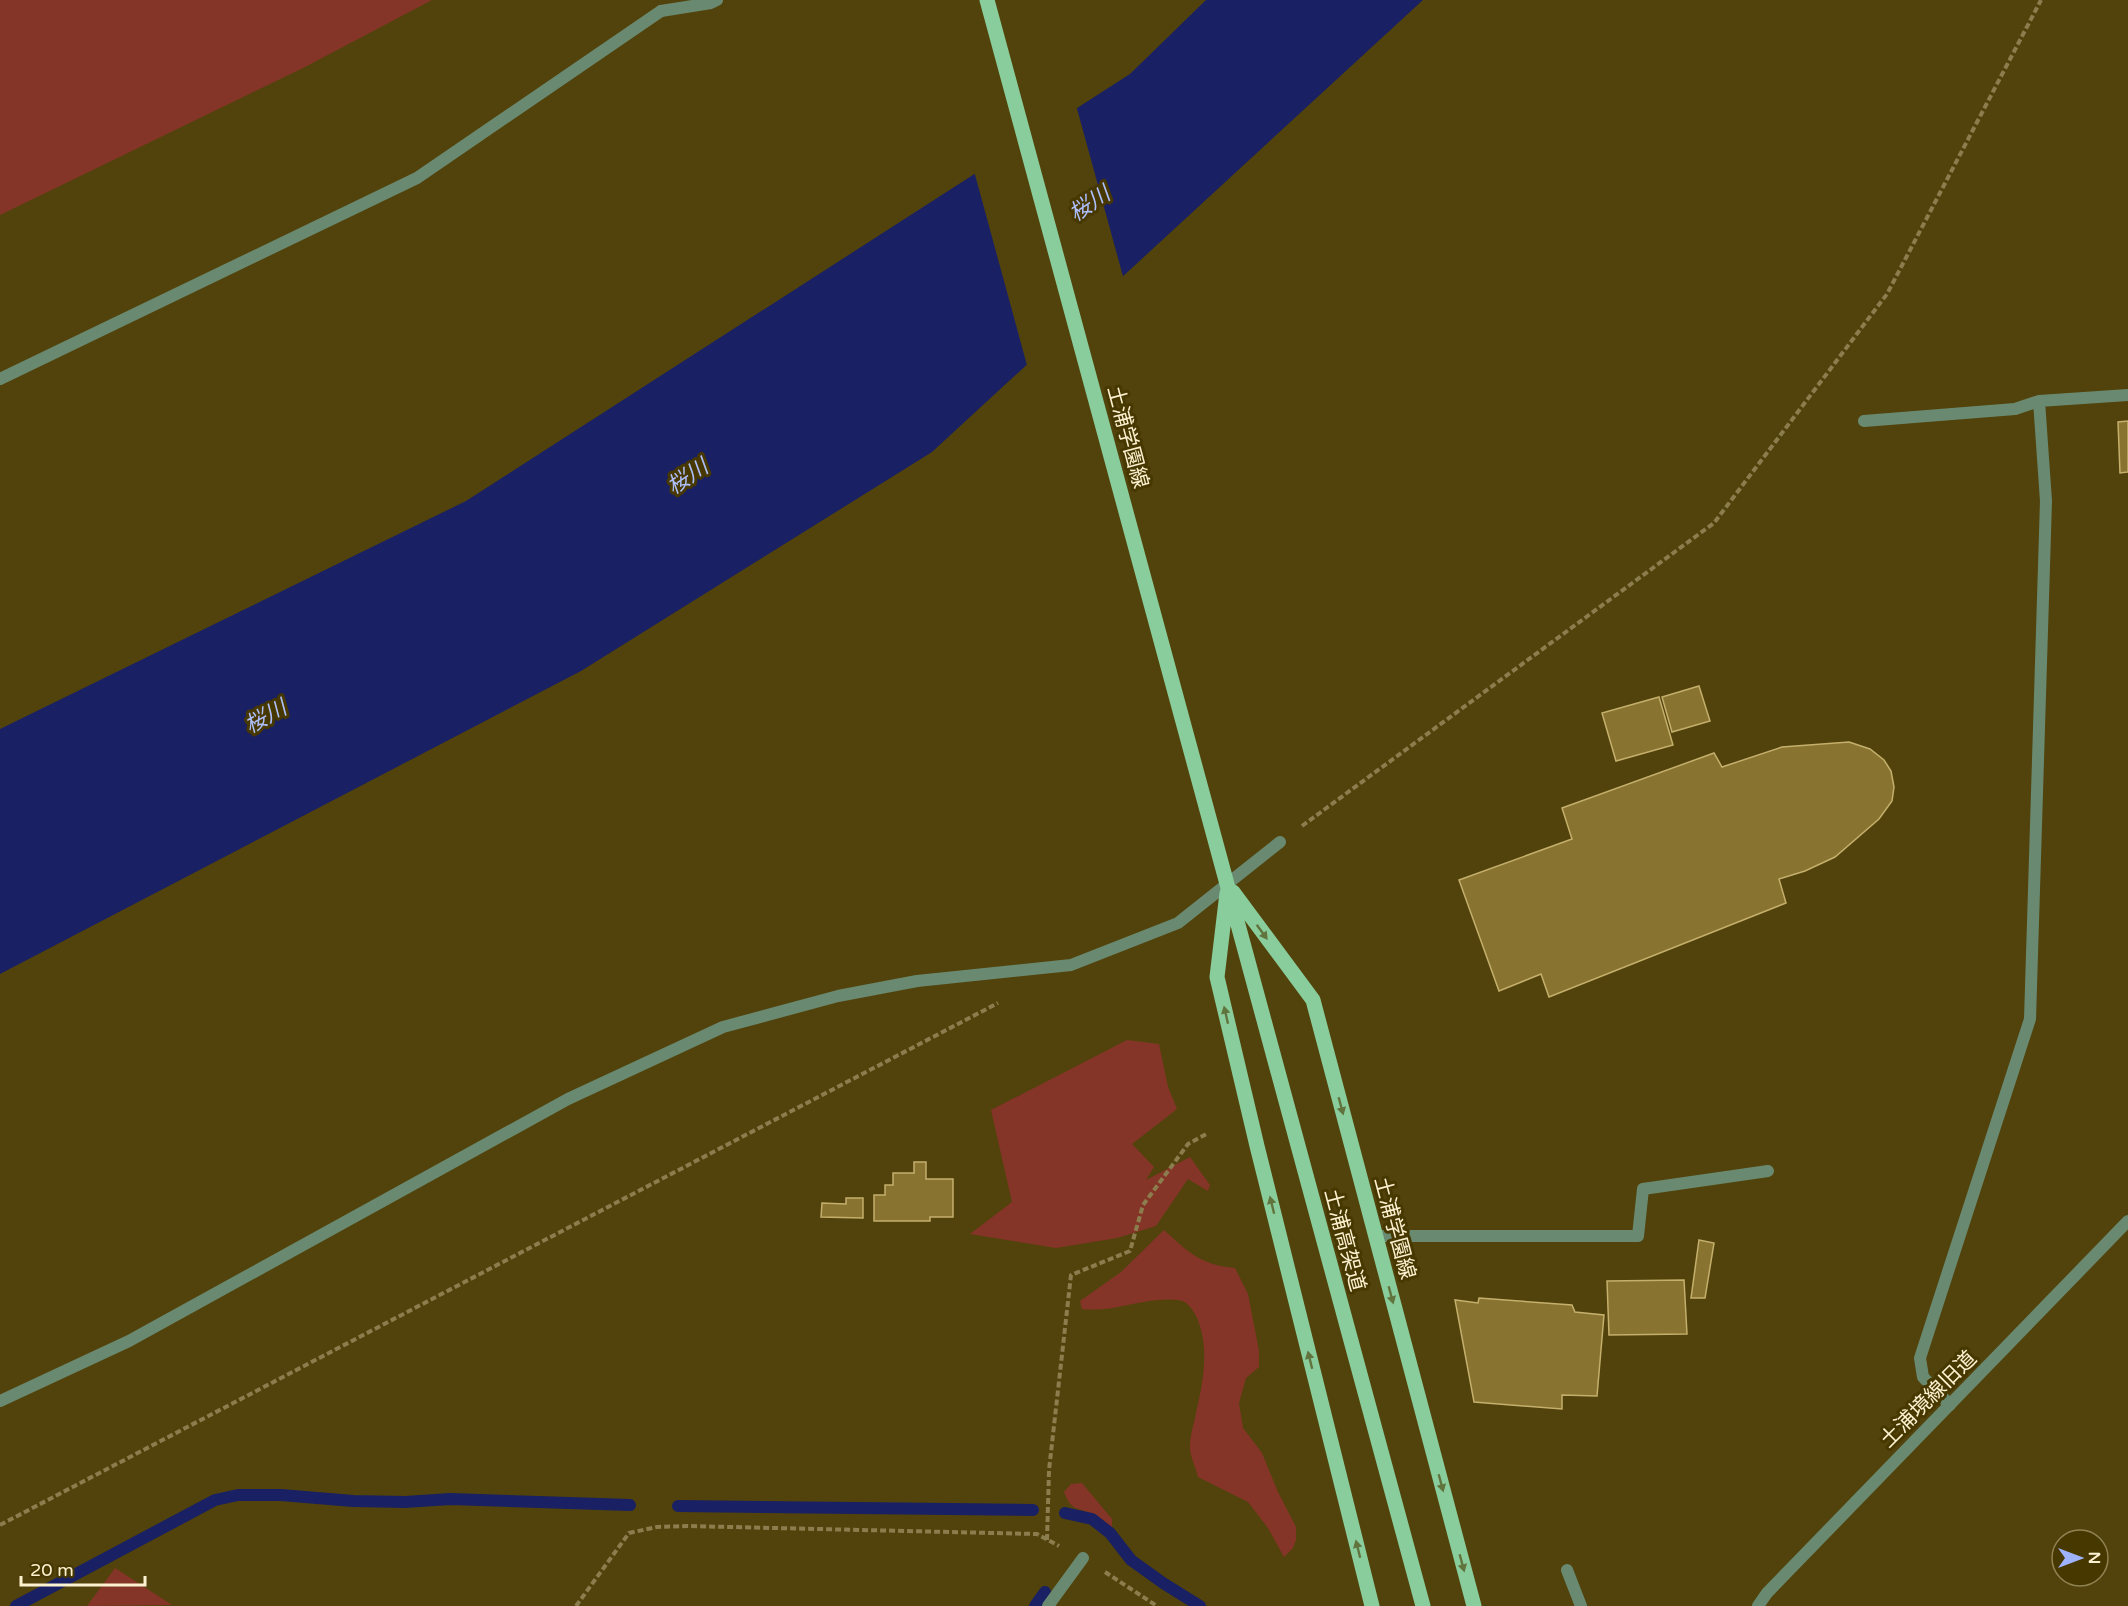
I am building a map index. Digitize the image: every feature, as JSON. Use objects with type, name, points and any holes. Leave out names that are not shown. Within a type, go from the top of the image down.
[{"type":"main road","name":"土浦学園線","points":[[987,0],[1228,885],[1313,1000],[1474,1606]]},
{"type":"main road","name":"土浦学園線","points":[[1228,885],[1217,976],[1372,1606]]},
{"type":"main road","name":"土浦高架道","points":[[1228,885],[1423,1606]]},
{"type":"street","points":[[0,379],[417,178],[662,11],[671,0]]},
{"type":"street","points":[[662,11],[717,0]]},
{"type":"street","points":[[1864,421],[2015,409],[2039,401],[2128,395]]},
{"type":"street","points":[[1950,1405],[1923,1377],[1920,1358],[2030,1019],[2046,501],[2039,401]]},
{"type":"street","points":[[0,1401],[129,1341],[568,1099],[723,1027],[838,996],[917,981],[1071,965],[1178,923],[1280,842]]},
{"type":"street","points":[[1376,1236],[1638,1236],[1643,1189],[1768,1171]]},
{"type":"street","name":"土浦境線旧道","points":[[1758,1606],[1767,1593],[2128,1221]]},
{"type":"street","points":[[1048,1606],[1083,1558]]},
{"type":"street","points":[[1567,1570],[1581,1606]]},
{"type":"path","points":[[1280,842],[1714,523],[1887,294],[2041,0]]},
{"type":"path","points":[[0,1525],[1007,998]]},
{"type":"path","points":[[1047,1540],[1049,1470],[1071,1275],[1130,1251],[1143,1205],[1188,1144],[1208,1132]]},
{"type":"path","points":[[576,1606],[629,1533],[657,1527],[687,1526],[1037,1534],[1083,1558],[1157,1606]]},
{"type":"shaded area","points":[[0,0],[432,0],[305,67],[0,215]]},
{"type":"shaded area","points":[[1127,1040],[1159,1044],[1168,1087],[1177,1109],[1132,1144],[1154,1167],[1146,1180],[1190,1157],[1210,1185],[1208,1191],[1188,1179],[1156,1226],[1117,1238],[1056,1248],[970,1234],[1012,1202],[991,1110]]},
{"type":"shaded area","points":[[1164,1230],[1196,1256],[1213,1264],[1235,1268],[1248,1294],[1259,1351],[1259,1367],[1246,1378],[1239,1403],[1243,1428],[1262,1453],[1296,1527],[1296,1540],[1293,1548],[1284,1557],[1268,1528],[1248,1502],[1198,1477],[1190,1445],[1203,1378],[1204,1353],[1201,1329],[1190,1306],[1182,1301],[1166,1299],[1106,1309],[1082,1309],[1080,1301],[1121,1272]]},
{"type":"shaded area","points":[[1082,1483],[1112,1519],[1112,1528],[1096,1516],[1070,1504],[1064,1492],[1071,1484]]},
{"type":"shaded area","points":[[115,1568],[172,1605],[87,1606]]},
{"type":"water","name":"桜川","points":[[1206,0],[1423,0],[932,452],[581,671],[0,974],[0,729],[466,501],[1130,74]]},
{"type":"pier","points":[[1076,105],[1124,280],[1028,369],[974,171]]},
{"type":"building","points":[[2128,421],[2128,472],[2120,473],[2118,422]]},
{"type":"building","points":[[1699,686],[1710,721],[1672,732],[1662,697]]},
{"type":"building","points":[[1659,697],[1673,745],[1616,761],[1602,713]]},
{"type":"building","points":[[1849,742],[1870,749],[1884,760],[1891,771],[1894,787],[1892,801],[1879,819],[1835,857],[1805,871],[1779,879],[1786,903],[1549,997],[1541,974],[1499,991],[1459,880],[1572,839],[1562,808],[1714,753],[1722,767],[1782,747]]},
{"type":"building","points":[[914,1162],[926,1162],[926,1179],[953,1179],[953,1217],[930,1217],[930,1221],[874,1221],[874,1195],[885,1195],[885,1185],[893,1185],[893,1173],[914,1173]]},
{"type":"building","points":[[846,1198],[863,1198],[863,1218],[821,1217],[822,1203],[846,1204]]},
{"type":"building","points":[[1699,1240],[1714,1243],[1705,1298],[1691,1298]]},
{"type":"building","points":[[1684,1280],[1687,1334],[1609,1335],[1607,1281]]},
{"type":"building","points":[[1479,1298],[1572,1305],[1575,1312],[1604,1315],[1597,1396],[1562,1395],[1562,1409],[1474,1402],[1455,1300],[1478,1303]]},
{"type":"waterway","points":[[16,1606],[215,1500],[238,1495],[281,1495],[353,1501],[405,1502],[450,1499],[630,1505]]},
{"type":"waterway","points":[[678,1506],[1033,1510]]},
{"type":"waterway","points":[[1065,1513],[1092,1519],[1110,1533],[1131,1560],[1200,1606]]},
{"type":"waterway","points":[[1035,1606],[1045,1592]]}]
